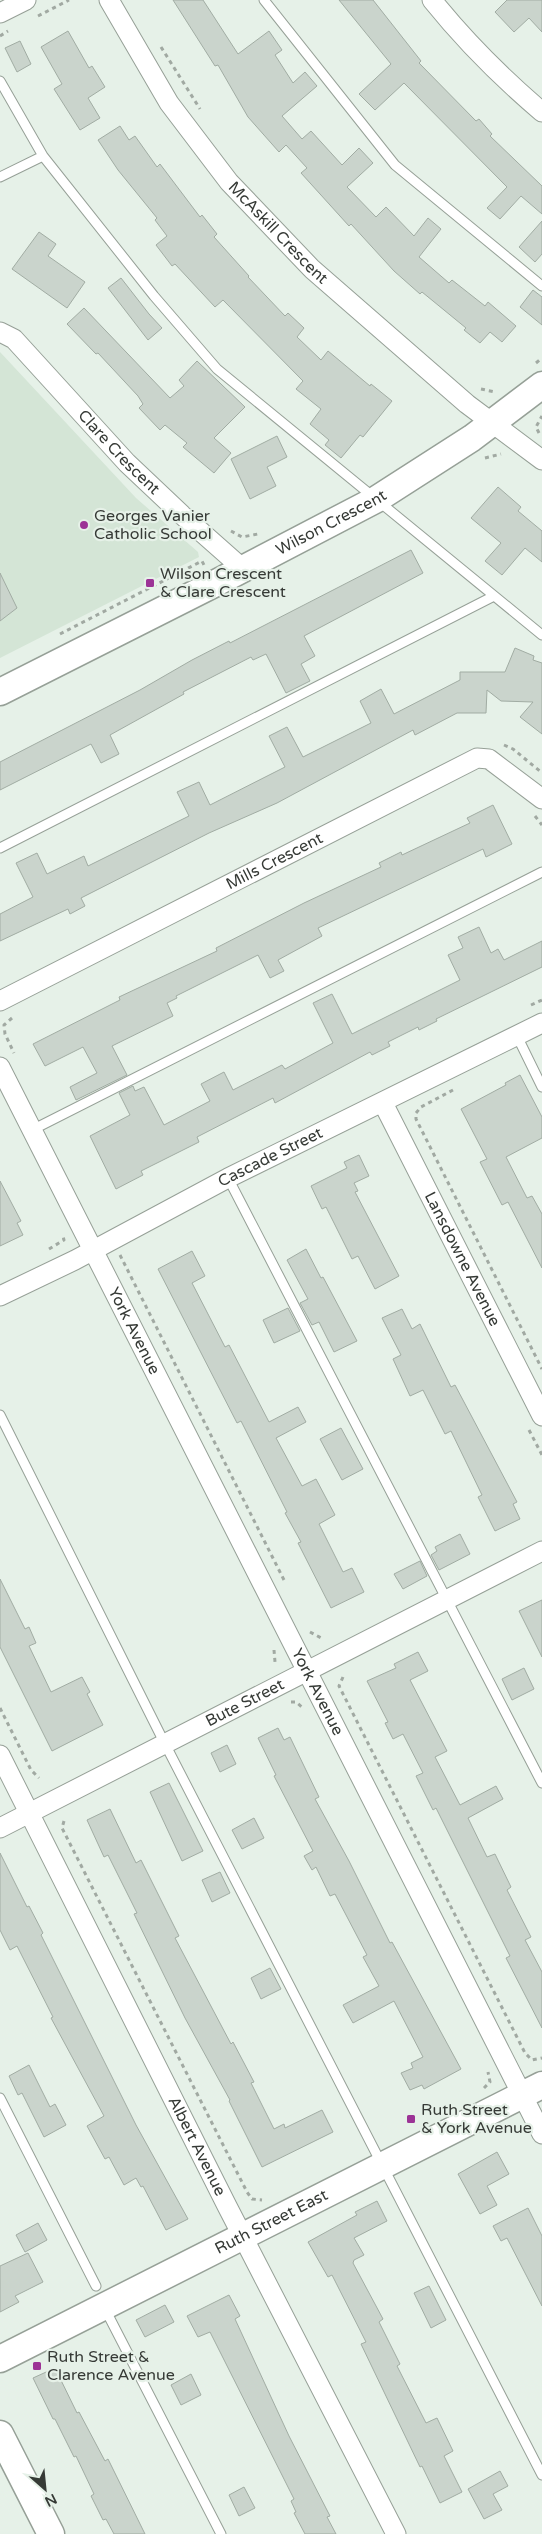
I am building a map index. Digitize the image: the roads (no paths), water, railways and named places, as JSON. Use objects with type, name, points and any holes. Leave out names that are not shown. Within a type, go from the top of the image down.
[{"type":"street","points":[[0,13],[26,0]]},
{"type":"street","name":"McAskill Crescent","points":[[109,0],[169,103],[229,182],[312,269],[468,404],[542,460]]},
{"type":"street","points":[[432,0],[450,23],[510,84],[542,112]]},
{"type":"street","name":"Clare Crescent","points":[[0,332],[14,339],[127,463],[242,568]]},
{"type":"street","name":"Wilson Crescent","points":[[0,692],[376,499],[493,423],[537,376]]},
{"type":"street","name":"Mills Crescent","points":[[0,1001],[477,758],[488,759],[542,799]]},
{"type":"street","name":"Cascade Street","points":[[0,1296],[113,1240],[228,1178],[542,1023]]},
{"type":"street","points":[[0,1067],[93,1250]]},
{"type":"street","name":"Lansdowne Avenue","points":[[382,1103],[542,1416]]},
{"type":"street","name":"York Avenue","points":[[93,1250],[307,1670],[532,2090],[542,2134]]},
{"type":"street","name":"Bute Street","points":[[0,1828],[164,1742],[542,1551]]},
{"type":"street","name":"Albert Avenue","points":[[0,1756],[243,2237],[396,2534]]},
{"type":"street","name":"Ruth Street East","points":[[0,2359],[100,2296],[243,2237],[383,2164],[532,2090]]},
{"type":"street","points":[[0,2434],[51,2534]]},
{"type":"lane","points":[[264,0],[395,165],[542,286]]},
{"type":"lane","points":[[0,81],[43,156],[154,296],[217,369],[542,635]]},
{"type":"lane","points":[[0,177],[43,156]]},
{"type":"lane","points":[[0,848],[494,596]]},
{"type":"lane","points":[[32,1130],[542,872]]},
{"type":"lane","points":[[517,1036],[542,1087]]},
{"type":"lane","points":[[228,1178],[542,1783]]},
{"type":"lane","points":[[0,1415],[164,1742],[542,2475]]},
{"type":"lane","points":[[0,2098],[221,2534]]},
{"type":"place","name":"Georges Vanier Catholic School","points":[[84,525]]},
{"type":"place","name":"Wilson Crescent & Clare Crescent","points":[[150,583]]},
{"type":"place","name":"Ruth Street & York Avenue","points":[[411,2119]]},
{"type":"place","name":"Ruth Street & Clarence Avenue","points":[[37,2366]]}]
